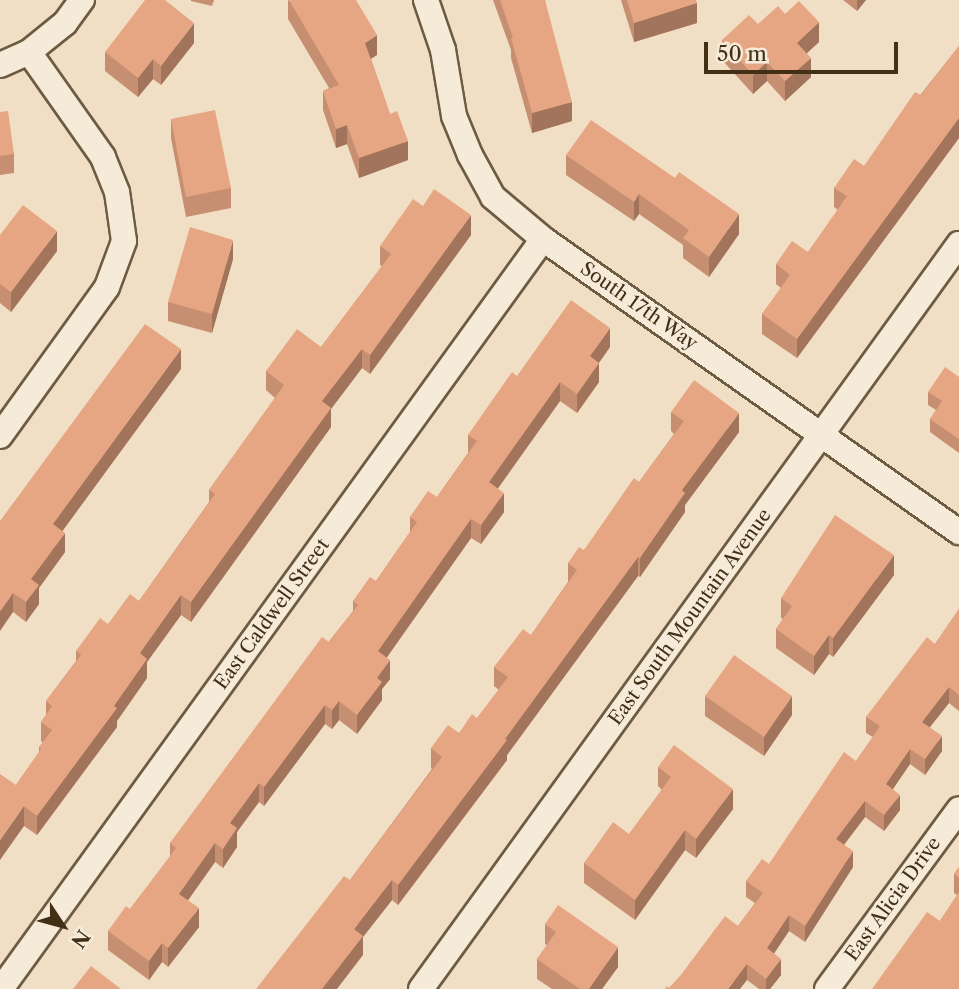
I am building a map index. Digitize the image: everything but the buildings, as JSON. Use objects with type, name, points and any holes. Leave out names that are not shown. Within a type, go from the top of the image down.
[{"type":"street","points":[[0,65],[29,52],[65,23],[82,0]]},
{"type":"street","name":"South 17th Way","points":[[426,0],[443,50],[454,116],[470,155],[493,197],[542,239],[959,532]]},
{"type":"street","points":[[0,436],[107,287],[124,241],[117,192],[103,157],[29,52]]},
{"type":"street","name":"East Caldwell Street","points":[[1,989],[542,239]]},
{"type":"street","name":"East South Mountain Avenue","points":[[421,989],[959,244]]},
{"type":"street","name":"East Alicia Drive","points":[[827,989],[959,809]]}]
